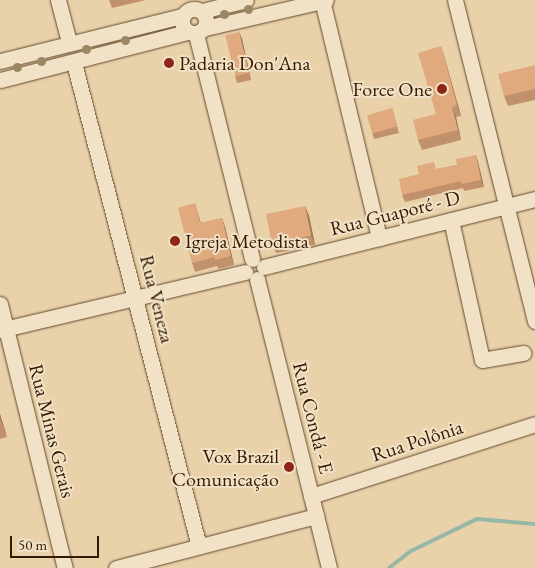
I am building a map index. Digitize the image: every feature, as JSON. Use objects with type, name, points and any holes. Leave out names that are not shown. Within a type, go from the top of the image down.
[{"type":"street","points":[[58,0],[69,42]]},
{"type":"street","points":[[0,60],[190,9],[246,0]]},
{"type":"street","points":[[0,80],[323,0],[379,238]]},
{"type":"street","points":[[455,0],[535,321]]},
{"type":"street","points":[[190,9],[183,28],[196,31]]},
{"type":"street","points":[[190,9],[205,16],[196,31]]},
{"type":"street","name":"Rua Condá - E","points":[[196,31],[329,568]]},
{"type":"street","name":"Rua Veneza","points":[[74,63],[199,546]]},
{"type":"street","name":"Rua Guaporé - D","points":[[3,330],[136,299],[535,199]]},
{"type":"street","points":[[451,220],[482,360],[523,353]]},
{"type":"street","name":"Rua Minas Gerais","points":[[0,304],[3,330],[65,568]]},
{"type":"street","name":"Rua Polônia","points":[[311,496],[535,424]]},
{"type":"street","points":[[116,568],[316,516]]},
{"type":"building","points":[[239,32],[249,73],[236,76],[225,35]]},
{"type":"building","points":[[441,46],[457,105],[452,107],[458,130],[418,140],[413,120],[436,114],[418,53]]},
{"type":"building","points":[[535,65],[535,89],[504,96],[498,74]]},
{"type":"building","points":[[392,108],[397,126],[372,133],[367,115]]},
{"type":"building","points":[[476,155],[481,180],[461,184],[461,181],[402,195],[399,179],[419,174],[417,166],[434,162],[436,169],[457,165],[456,159]]},
{"type":"building","points":[[195,203],[200,223],[222,218],[231,256],[215,260],[215,257],[192,263],[178,208]]},
{"type":"building","points":[[305,206],[311,235],[272,244],[266,214]]},
{"type":"waterway","points":[[389,568],[411,551],[477,519],[535,524]]},
{"type":"place","name":"Padaria Don'Ana","points":[[169,63]]},
{"type":"place","name":"Force One","points":[[442,89]]},
{"type":"place","name":"Igreja Metodista","points":[[175,241]]},
{"type":"place","name":"Vox Brazil Comunicação","points":[[289,467]]}]
